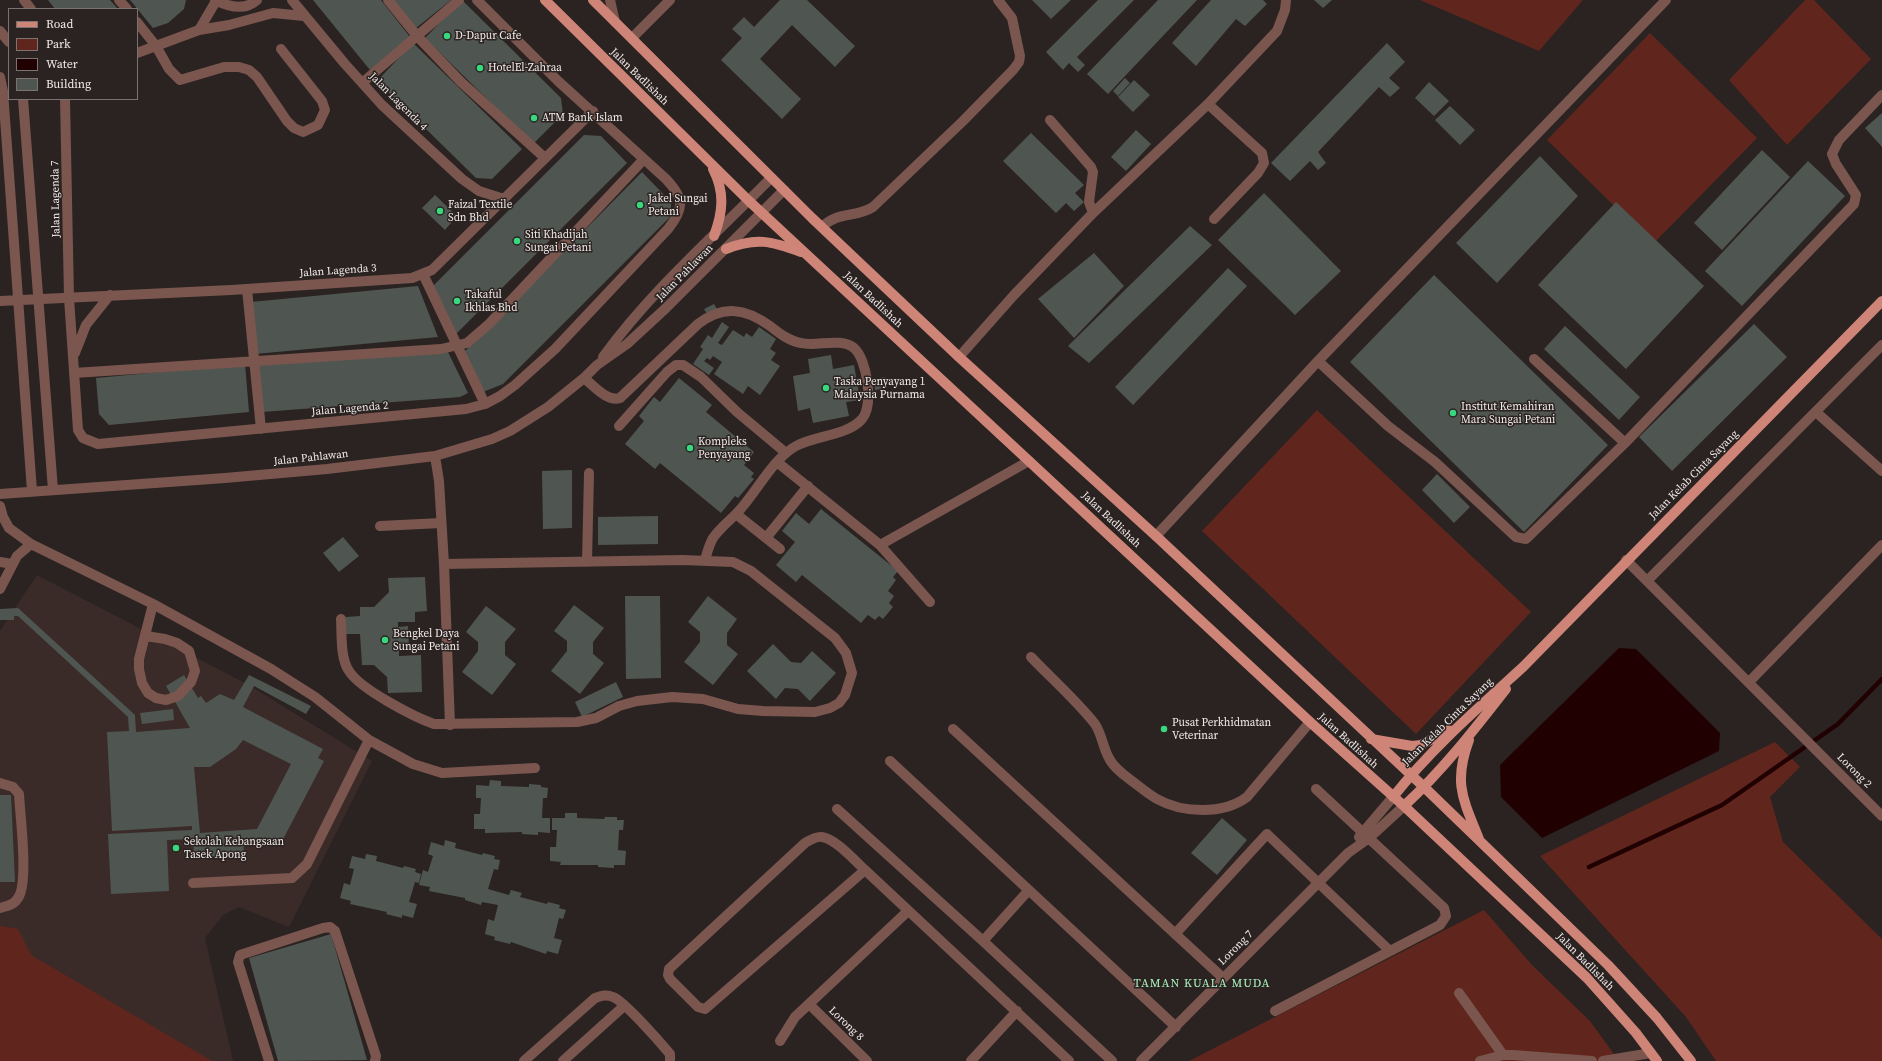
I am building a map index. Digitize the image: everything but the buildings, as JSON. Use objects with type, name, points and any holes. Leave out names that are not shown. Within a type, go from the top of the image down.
[{"type":"main road","name":"Jalan Badlishah","points":[[545,0],[749,201],[1310,722],[1404,806],[1587,978],[1626,1022],[1657,1061]]},
{"type":"main road","name":"Jalan Badlishah","points":[[593,0],[771,178],[959,357],[1156,536],[1424,787],[1637,995],[1674,1038],[1691,1061]]},
{"type":"main road","points":[[709,162],[717,177],[722,193],[722,210],[714,236]]},
{"type":"main road","points":[[726,249],[741,243],[759,240],[775,242],[807,255]]},
{"type":"main road","name":"Jalan Kelab Cinta Sayang","points":[[1393,797],[1410,775],[1462,723],[1523,667],[1626,560],[1882,301]]},
{"type":"main road","name":"Jalan Kelab Cinta Sayang","points":[[1404,806],[1424,787],[1472,732],[1523,667]]},
{"type":"main road","points":[[1371,739],[1412,746],[1421,745],[1432,741],[1462,723]]},
{"type":"main road","points":[[1472,732],[1464,754],[1460,773],[1461,788],[1464,805],[1481,843]]},
{"type":"street","points":[[24,0],[30,8]]},
{"type":"street","points":[[199,30],[215,0],[240,8],[253,4],[257,0]]},
{"type":"street","name":"Jalan Lagenda 4","points":[[292,0],[304,16],[382,105],[462,179],[479,191],[504,199]]},
{"type":"street","points":[[388,0],[416,36],[461,82],[545,158]]},
{"type":"street","points":[[362,83],[459,0]]},
{"type":"street","points":[[74,373],[440,349],[467,343],[489,324],[644,159],[593,111],[558,81],[477,0]]},
{"type":"street","points":[[610,0],[615,22]]},
{"type":"street","points":[[632,38],[670,0]]},
{"type":"street","points":[[822,227],[830,219],[867,211],[873,207],[946,138],[1013,70],[1019,62],[1020,56],[1012,18],[998,0]]},
{"type":"street","points":[[959,357],[1014,295],[1093,213],[1208,104],[1277,31],[1283,17],[1286,0]]},
{"type":"street","points":[[1156,536],[1318,361],[1666,0]]},
{"type":"street","points":[[138,53],[199,30],[229,25],[273,12],[304,16]]},
{"type":"street","points":[[138,23],[156,46],[169,69],[180,80],[224,67],[239,67],[249,70],[257,77],[287,121],[294,128],[303,132],[318,125],[325,110],[322,101],[281,49]]},
{"type":"street","points":[[0,31],[8,41]]},
{"type":"street","points":[[0,77],[3,91],[32,491]]},
{"type":"street","points":[[1318,361],[1388,426],[1435,462],[1516,537],[1522,539],[1530,537],[1625,443],[1854,204],[1856,195],[1836,164],[1832,154],[1839,140],[1882,95]]},
{"type":"street","points":[[23,100],[52,490]]},
{"type":"street","name":"Jalan Lagenda 7","points":[[65,100],[69,298]]},
{"type":"street","points":[[1208,104],[1262,153],[1264,163],[1258,173],[1214,219]]},
{"type":"street","name":"Jalan Lagenda 3","points":[[0,301],[247,290],[412,278],[432,270],[593,111]]},
{"type":"street","points":[[1050,120],[1091,167],[1093,172],[1089,202],[1093,213]]},
{"type":"street","name":"Jalan Lagenda 2","points":[[69,298],[78,430],[83,438],[92,443],[98,444],[466,409],[485,404],[515,386],[555,349],[676,219],[680,210],[680,200],[677,190],[644,159]]},
{"type":"street","name":"Jalan Pahlawan","points":[[0,494],[225,478],[435,456],[475,446],[510,431],[548,407],[584,378],[597,365],[619,335],[653,297],[771,178]]},
{"type":"street","name":"Jalan Pahlawan","points":[[597,365],[627,344],[661,313],[784,190]]},
{"type":"street","points":[[423,274],[485,404]]},
{"type":"street","points":[[247,290],[261,429]]},
{"type":"street","points":[[73,357],[86,325],[110,295]]},
{"type":"street","points":[[584,378],[609,398],[614,400],[620,398],[698,324],[707,318],[726,311],[747,312],[757,316],[795,342],[808,344],[841,343],[852,347],[860,355],[864,365],[869,400],[866,414],[851,427],[803,443],[786,453],[777,462],[736,514],[727,521],[712,539],[705,560]]},
{"type":"street","points":[[1647,581],[1882,345]]},
{"type":"street","points":[[1534,359],[1625,443]]},
{"type":"street","points":[[620,426],[667,372],[676,366],[682,365],[690,368],[737,412],[786,453]]},
{"type":"street","points":[[1816,412],[1882,471]]},
{"type":"street","points":[[435,456],[439,481],[444,564],[450,725]]},
{"type":"street","points":[[880,545],[1029,461]]},
{"type":"street","points":[[777,462],[880,545],[930,602]]},
{"type":"street","points":[[588,562],[589,473]]},
{"type":"street","points":[[766,538],[808,486]]},
{"type":"street","points":[[0,506],[3,518],[9,528],[31,544],[153,604],[271,669],[297,685],[369,740],[413,764],[442,773],[535,768]]},
{"type":"street","points":[[736,514],[780,549]]},
{"type":"street","points":[[380,526],[441,524]]},
{"type":"street","points":[[0,589],[17,556],[31,544]]},
{"type":"street","points":[[1749,682],[1882,545]]},
{"type":"street","points":[[341,619],[344,656],[348,671],[391,704],[420,720],[434,724],[450,725],[576,722],[596,718],[619,706],[637,701],[672,697],[703,699],[738,709],[815,712],[830,708],[839,703],[845,695],[852,674],[846,653],[835,638],[751,570],[733,562],[705,560],[444,564]]},
{"type":"street","name":"Lorong 2","points":[[1626,560],[1882,816]]},
{"type":"street","points":[[0,562],[12,564]]},
{"type":"street","points":[[146,636],[165,639],[177,643],[189,651],[195,671],[191,682],[178,696],[166,700],[156,698],[148,693],[142,683],[139,669],[139,659],[153,604]]},
{"type":"street","points":[[1031,658],[1096,726],[1105,751],[1116,768],[1158,799],[1179,807],[1200,810],[1230,807],[1242,801],[1310,722]]},
{"type":"street","points":[[953,729],[1224,978]]},
{"type":"street","points":[[193,883],[292,878],[307,864],[369,740]]},
{"type":"street","points":[[890,761],[1028,891],[1176,1027]]},
{"type":"street","points":[[0,783],[13,787],[19,794],[24,876],[19,898],[12,905],[0,908]]},
{"type":"street","points":[[1275,1011],[1440,925],[1446,916],[1444,908],[1316,789]]},
{"type":"street","name":"Lorong 7","points":[[1366,835],[1393,797]]},
{"type":"street","name":"Lorong 7","points":[[1141,1061],[1366,835],[1404,806]]},
{"type":"street","points":[[837,809],[983,941],[1112,1061]]},
{"type":"street","points":[[1175,934],[1267,834],[1390,951]]},
{"type":"street","points":[[865,870],[705,1009],[698,1007],[670,979],[668,975],[669,969],[805,843],[813,838],[822,837],[830,840],[865,870],[1018,1011],[1069,1061]]},
{"type":"street","points":[[983,941],[1028,891]]},
{"type":"street","points":[[780,1041],[795,1017],[908,911]]},
{"type":"street","points":[[269,1061],[238,962],[240,955],[330,927],[335,931],[376,1056],[376,1061]]},
{"type":"street","points":[[1460,993],[1503,1056]]},
{"type":"street","points":[[524,1061],[595,998],[604,995],[614,997],[624,1006],[670,1054],[670,1061]]},
{"type":"street","name":"Lorong 8","points":[[809,1004],[867,1061]]},
{"type":"street","points":[[563,1061],[624,1006]]},
{"type":"street","points":[[970,1061],[1018,1011]]},
{"type":"street","points":[[1603,1061],[1651,1053]]},
{"type":"street","points":[[1480,1061],[1503,1056],[1516,1058],[1592,1061]]},
{"type":"shaded area","name":"Sekolah Kebangsaan Tasek Apong","points":[[37,575],[247,684],[372,761],[289,927],[239,907],[223,915],[205,938],[233,1061],[0,1061],[0,631]]},
{"type":"green space","points":[[1420,0],[1583,0],[1539,51]]},
{"type":"green space","points":[[1805,0],[1814,0],[1871,59],[1787,145],[1729,80]]},
{"type":"green space","points":[[1650,33],[1757,138],[1653,244],[1547,140]]},
{"type":"green space","points":[[1317,410],[1531,612],[1416,734],[1202,531]]},
{"type":"green space","points":[[1775,742],[1800,767],[1770,797],[1783,842],[1882,939],[1882,1061],[1716,1061],[1686,1017],[1540,856]]},
{"type":"green space","points":[[1484,910],[1532,965],[1590,1021],[1619,1061],[1189,1061]]},
{"type":"green space","points":[[0,926],[18,929],[31,955],[212,1061],[0,1061]]},
{"type":"water","points":[[1619,648],[1636,649],[1720,733],[1719,751],[1542,838],[1501,797],[1500,765]]},
{"type":"waterway","points":[[1589,867],[1722,805],[1838,724],[1882,679]]},
{"type":"place","name":"D-Dapur Cafe","points":[[447,36]]},
{"type":"place","name":"HotelEl-Zahraa","points":[[480,68]]},
{"type":"place","name":"ATM Bank Islam","points":[[534,118]]},
{"type":"place","name":"Jakel Sungai Petani","points":[[640,205]]},
{"type":"place","name":"Faizal Textile Sdn Bhd","points":[[440,211]]},
{"type":"place","name":"Siti Khadijah Sungai Petani","points":[[517,241]]},
{"type":"place","name":"Takaful Ikhlas Bhd","points":[[457,301]]},
{"type":"place","name":"Taska Penyayang 1 Malaysia Purnama","points":[[826,388]]},
{"type":"place","name":"Institut Kemahiran Mara Sungai Petani","points":[[1453,413]]},
{"type":"place","name":"Kompleks Penyayang","points":[[690,448]]},
{"type":"place","name":"Bengkel Daya Sungai Petani","points":[[385,640]]},
{"type":"place","name":"Pusat Perkhidmatan Veterinar","points":[[1164,729]]},
{"type":"place","name":"Sekolah Kebangsaan Tasek Apong","points":[[176,848]]},
{"type":"district","name":"TAMAN KUALA MUDA","points":[[1202,984]]}]
